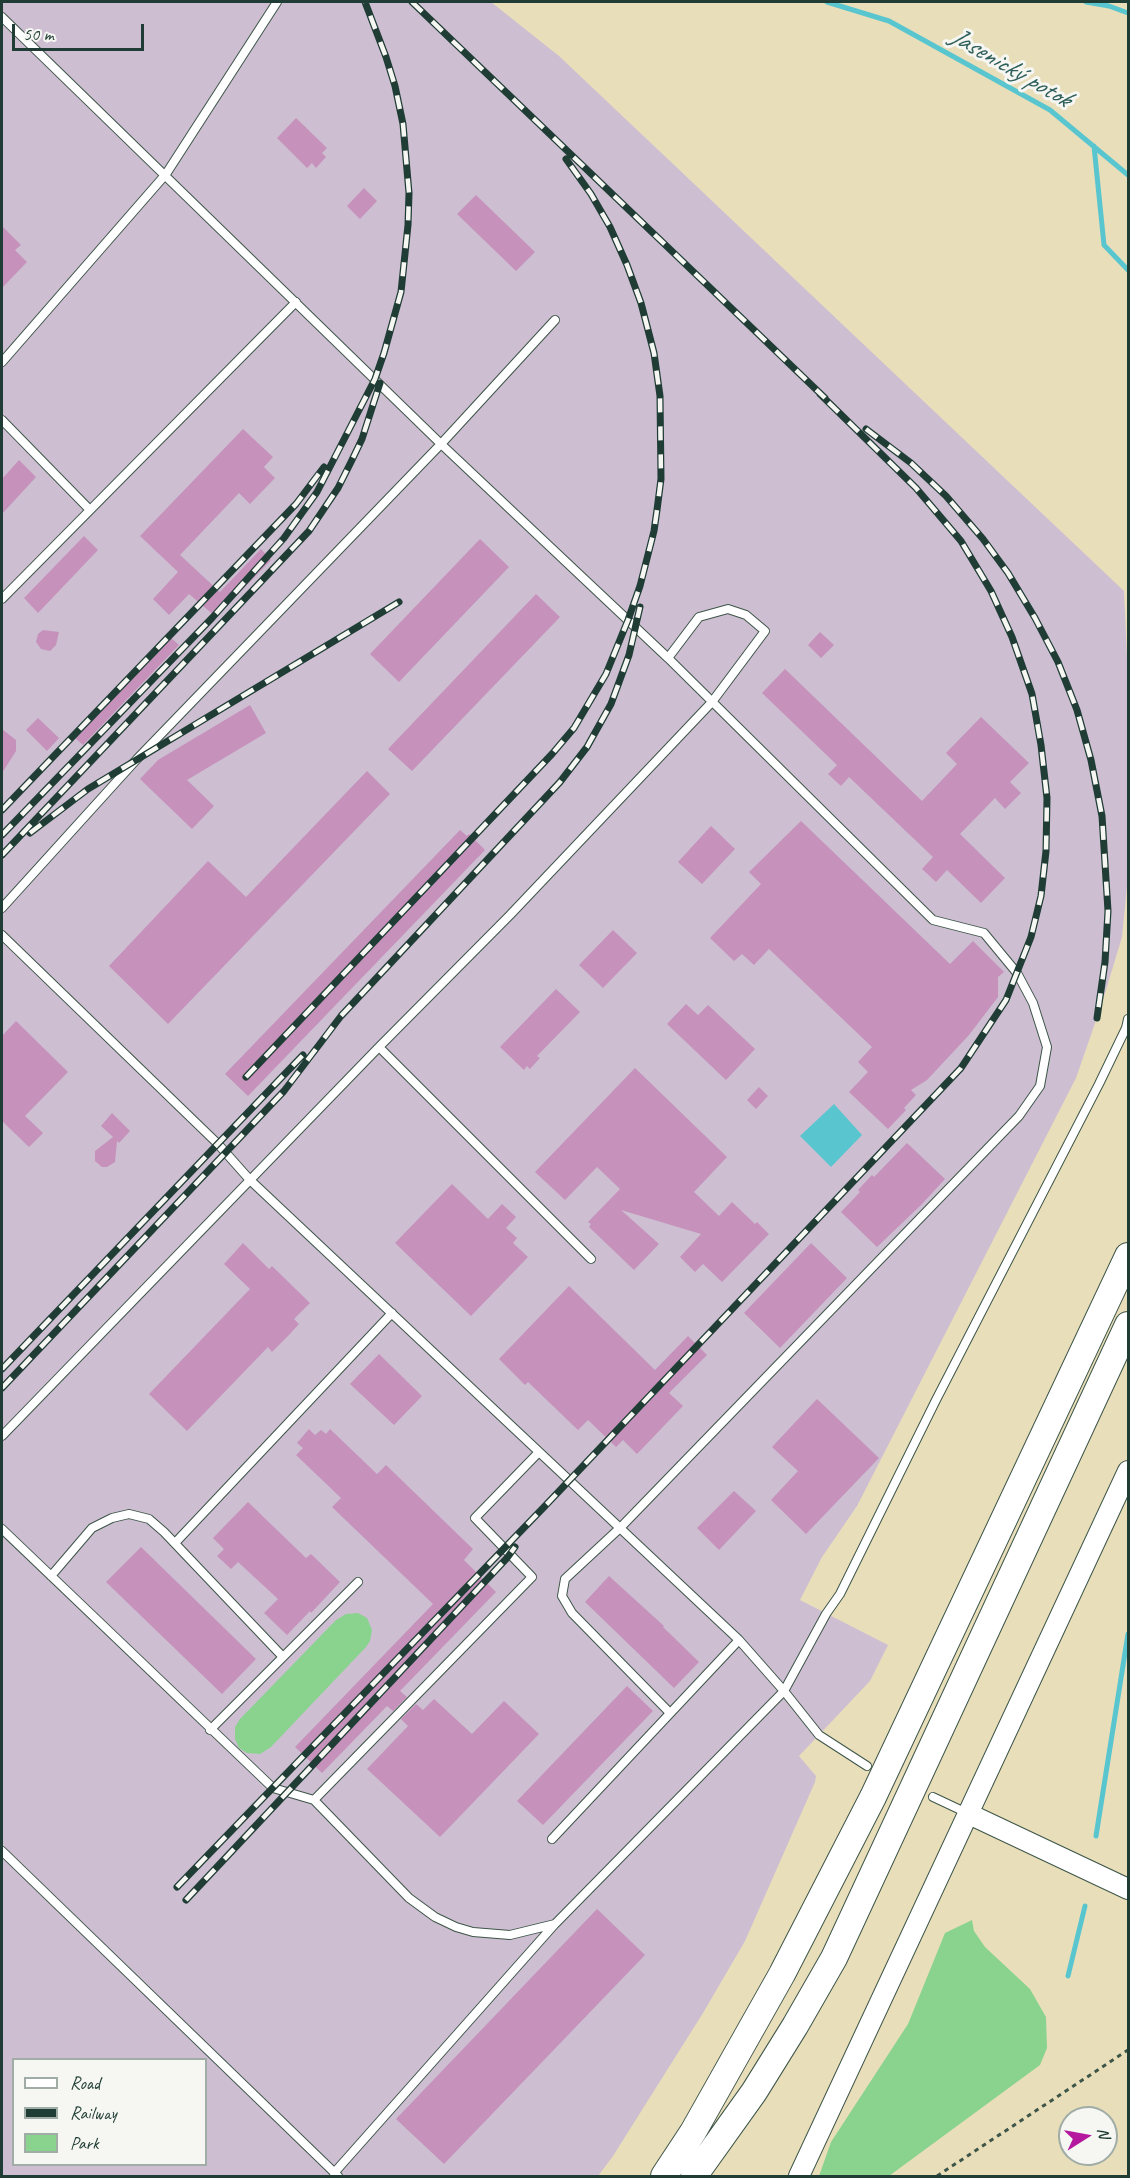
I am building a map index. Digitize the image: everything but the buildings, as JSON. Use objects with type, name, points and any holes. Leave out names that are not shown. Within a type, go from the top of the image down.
[{"type":"highway","points":[[664,2176],[693,2132],[782,1974],[873,1797],[1128,1256]]},
{"type":"highway","points":[[694,2176],[753,2092],[795,2026],[834,1958],[1128,1325]]},
{"type":"street","points":[[798,2176],[1128,1471]]},
{"type":"street","points":[[969,1814],[1128,1890]]},
{"type":"lane","points":[[2,362],[166,174],[277,2]]},
{"type":"lane","points":[[2,17],[166,174],[441,444],[668,658],[933,920],[984,933],[1017,973],[1033,1003],[1047,1047],[1040,1086],[1019,1116],[621,1527],[566,1579],[562,1596],[572,1613],[670,1713]]},
{"type":"lane","points":[[2,598],[296,302]]},
{"type":"lane","points":[[2,908],[137,759],[441,444],[555,320]]},
{"type":"lane","points":[[2,420],[90,510]]},
{"type":"lane","points":[[2,1436],[510,915],[712,702],[765,631],[746,615],[728,609],[699,617],[668,658]]},
{"type":"lane","points":[[2,935],[218,1144],[250,1180],[740,1640],[819,1735],[867,1766]]},
{"type":"lane","points":[[2,1851],[336,2175],[555,1924],[784,1691],[826,1614],[840,1594],[936,1400],[1099,1084],[1126,1028],[1128,1019]]},
{"type":"lane","points":[[379,1047],[591,1259]]},
{"type":"lane","points":[[175,1543],[392,1313]]},
{"type":"lane","points":[[314,1800],[531,1576],[475,1518],[539,1452]]},
{"type":"lane","points":[[51,1576],[92,1528],[112,1518],[129,1514],[149,1519],[175,1543],[283,1657]]},
{"type":"lane","points":[[2,1529],[273,1788],[314,1800],[409,1898],[435,1917],[473,1932],[510,1935],[555,1924]]},
{"type":"lane","points":[[210,1730],[358,1582]]},
{"type":"lane","points":[[552,1839],[740,1640]]},
{"type":"lane","points":[[933,1797],[969,1814]]},
{"type":"path","points":[[937,2176],[1128,2050]]},
{"type":"shaded area","points":[[2,2],[491,2],[559,56],[1124,591],[1128,679],[1128,876],[1122,937],[1102,1003],[1076,1078],[857,1506],[822,1557],[800,1600],[888,1645],[870,1681],[799,1756],[816,1776],[815,1782],[745,1941],[703,2013],[598,2176],[2,2176]]},
{"type":"green space","points":[[358,1613],[367,1618],[372,1630],[366,1647],[271,1747],[260,1754],[247,1753],[239,1748],[235,1739],[235,1727],[240,1719],[336,1620],[346,1614]]},
{"type":"green space","points":[[972,1920],[974,1931],[985,1947],[1030,1989],[1046,2017],[1047,2048],[1040,2065],[889,2176],[819,2176],[831,2142],[908,2024],[945,1933]]},
{"type":"water","points":[[834,1104],[862,1135],[831,1167],[800,1136]]},
{"type":"waterway","name":"Jasenický potok","points":[[827,2],[889,21],[1050,110],[1128,175]]},
{"type":"waterway","points":[[1086,2],[1109,6],[1128,13]]},
{"type":"waterway","points":[[1094,146],[1104,245],[1128,270]]},
{"type":"waterway","points":[[1096,1836],[1128,1634]]},
{"type":"waterway","points":[[1068,1976],[1085,1906]]},
{"type":"railway","points":[[2,835],[212,618],[284,538],[317,492],[375,379],[401,292],[409,193],[403,124],[395,86],[365,2]]},
{"type":"railway","points":[[412,2],[825,398]]},
{"type":"railway","points":[[246,1077],[574,728],[606,674],[640,586],[654,531],[661,479],[660,396],[654,353],[641,303],[610,227],[591,194],[566,159]]},
{"type":"railway","points":[[2,855],[309,531],[338,488],[351,462],[362,439],[380,383]]},
{"type":"railway","points":[[177,1887],[545,1506],[961,1068],[1006,1000],[1031,937],[1041,896],[1046,851],[1047,798],[1032,694],[1012,637],[991,591],[961,541],[916,488],[820,394]]},
{"type":"railway","points":[[866,429],[911,463],[946,496],[983,539],[1008,573],[1035,618],[1058,662],[1077,710],[1091,760],[1102,816],[1108,911],[1105,962],[1097,1018]]},
{"type":"railway","points":[[2,810],[296,504],[324,467]]},
{"type":"railway","points":[[30,833],[88,789],[399,602]]},
{"type":"railway","points":[[2,1388],[284,1091],[341,1016],[560,782],[587,747],[611,704],[629,655],[640,607]]},
{"type":"railway","points":[[2,1369],[303,1055]]},
{"type":"railway","points":[[186,1900],[515,1547]]}]
